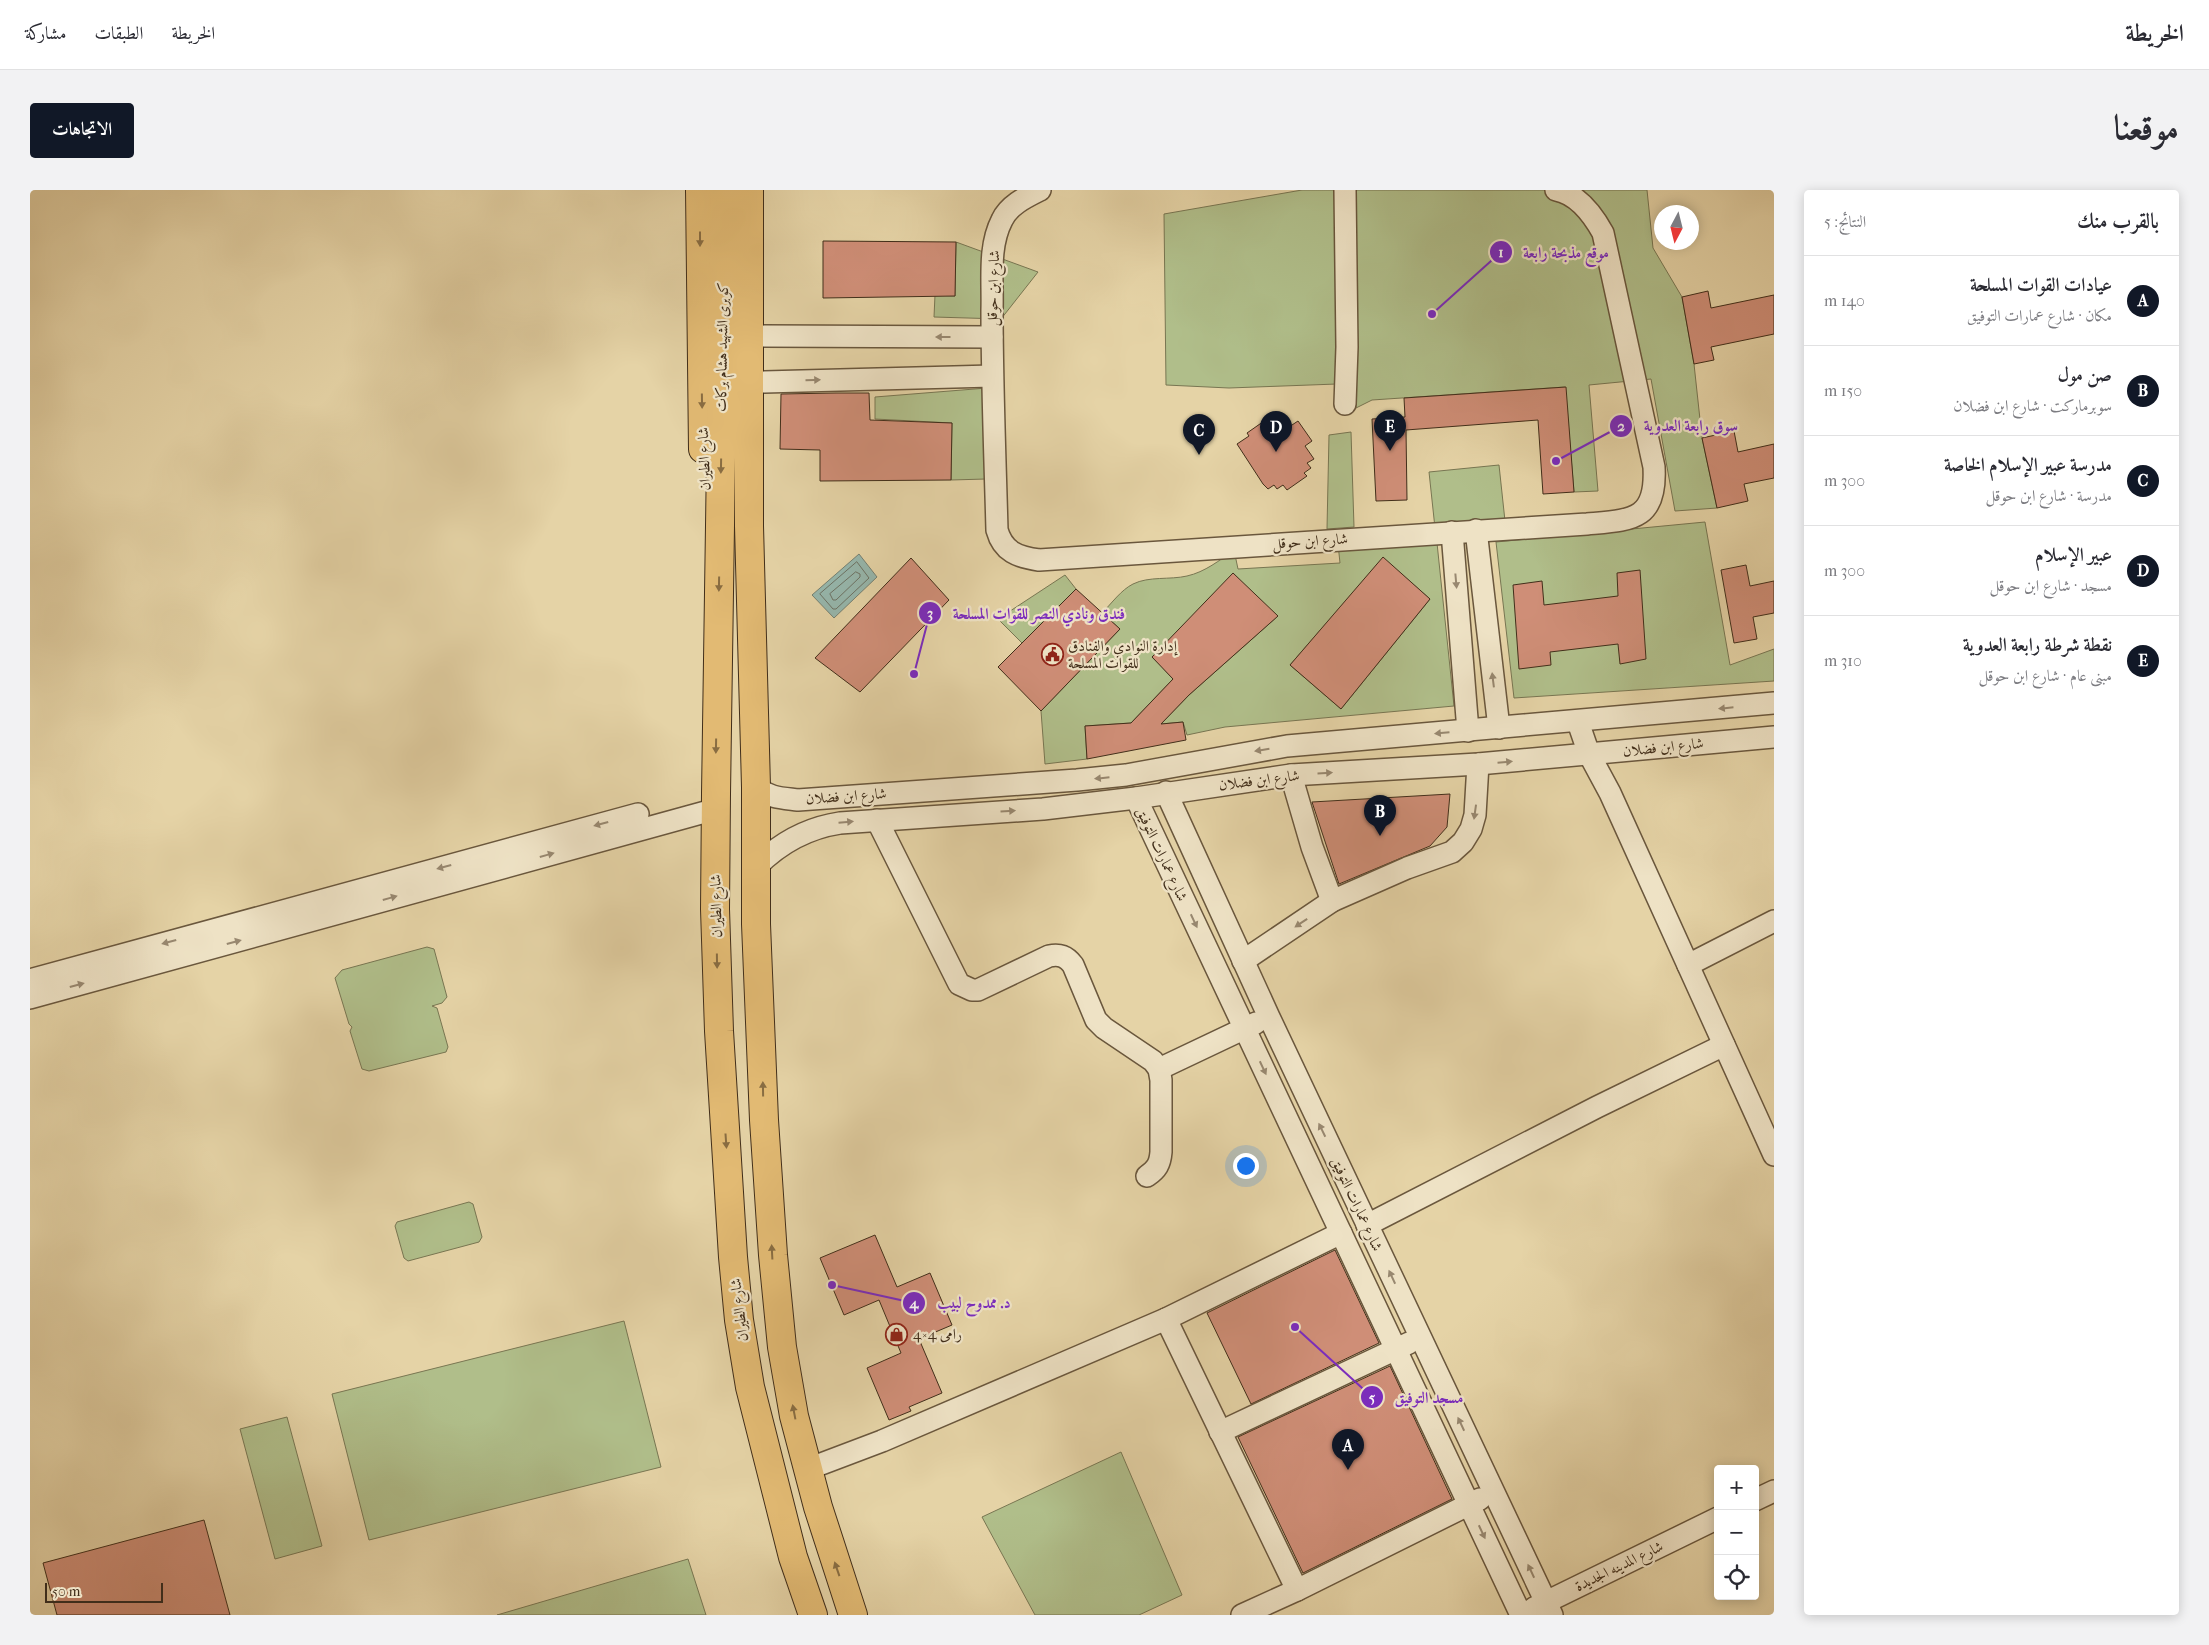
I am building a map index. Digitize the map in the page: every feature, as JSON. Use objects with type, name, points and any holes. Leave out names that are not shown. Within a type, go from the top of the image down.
[{"type":"main road","name":"شارع الطيران","points":[[700,190],[703,478],[705,498],[711,517],[720,535],[716,802],[719,1031],[739,1320],[750,1387],[772,1477],[793,1557],[813,1615]]},
{"type":"main road","name":"كوبرى الشهيد هشام بركات","points":[[720,535],[725,190]]},
{"type":"main road","name":"كوبرى الشهيد هشام بركات","points":[[749,190],[749,526]]},
{"type":"main road","points":[[767,190],[763,483],[759,504],[749,526],[756,787],[756,924],[764,1120],[776,1304],[794,1416],[821,1516],[853,1615]]},
{"type":"street","name":"شارع ابن حوقل","points":[[1040,190],[1013,206],[1002,218],[996,235],[993,253],[992,337],[997,530],[1008,550],[1020,557],[1039,560],[1620,521],[1634,517],[1646,509],[1652,499],[1655,485],[1654,467],[1603,233],[1594,215],[1577,200],[1556,190]]},
{"type":"street","points":[[1345,190],[1345,404]]},
{"type":"street","points":[[764,336],[992,337]]},
{"type":"street","points":[[764,382],[992,376]]},
{"type":"street","points":[[1476,530],[1499,728]]},
{"type":"street","points":[[1452,532],[1468,731]]},
{"type":"street","name":"شارع ابن فضلان","points":[[756,787],[764,794],[776,798],[798,800],[1077,780],[1126,775],[1287,746],[1578,722],[1774,703]]},
{"type":"street","points":[[1578,722],[1589,754],[1610,794],[1774,1155]]},
{"type":"street","name":"شارع ابن فضلان","points":[[757,866],[781,845],[809,830],[840,823],[1044,809],[1136,798],[1166,792],[1291,775],[1478,764],[1774,737]]},
{"type":"street","points":[[1243,961],[1332,902],[1407,868],[1452,852],[1463,842],[1471,829],[1475,815],[1478,764]]},
{"type":"street","points":[[1291,775],[1312,847],[1332,902]]},
{"type":"street","name":"شارع عمارات التوفيق","points":[[1166,792],[1269,1017],[1549,1608]]},
{"type":"street","name":"شارع عمارات التوفيق","points":[[1136,798],[1521,1614]]},
{"type":"street","points":[[798,800],[793,809],[794,819],[800,826],[809,830]]},
{"type":"street","points":[[30,998],[44,982],[716,802]]},
{"type":"street","points":[[877,820],[959,984],[972,990],[978,990],[1049,956],[1058,954],[1067,958],[1074,965],[1096,1020],[1104,1028],[1152,1061],[1159,1068],[1161,1080],[1162,1152],[1160,1164],[1155,1171],[1147,1176]]},
{"type":"street","points":[[1688,964],[1774,920]]},
{"type":"street","points":[[1159,1068],[1269,1017]]},
{"type":"street","points":[[1367,1225],[1597,1107],[1724,1045]]},
{"type":"street","points":[[808,1469],[882,1441],[1166,1319],[1341,1233]]},
{"type":"street","points":[[1166,1319],[1297,1590]]},
{"type":"street","points":[[1220,1432],[1420,1338]]},
{"type":"street","points":[[1759,1498],[1774,1491]]},
{"type":"street","points":[[1242,1615],[1494,1493]]},
{"type":"street","name":"شارع المدينه الجديدة","points":[[1521,1614],[1549,1608],[1714,1520]]},
{"type":"green space","points":[[1302,190],[1647,190],[1653,248],[1682,297],[1694,364],[1702,438],[1717,508],[1675,511],[1651,379],[1589,385],[1598,491],[1574,492],[1565,387],[1372,400],[1344,414],[1338,413],[1337,384],[1229,388],[1166,385],[1164,214]]},
{"type":"green space","points":[[956,242],[1038,272],[1001,319],[934,317],[935,295],[955,296]]},
{"type":"green space","points":[[987,388],[986,479],[951,480],[952,423],[875,419],[875,397]]},
{"type":"green space","points":[[1351,432],[1354,527],[1327,529],[1329,435]]},
{"type":"green space","points":[[1499,465],[1505,521],[1435,528],[1429,472]]},
{"type":"green space","points":[[1705,522],[1730,665],[1774,649],[1774,681],[1514,698],[1496,542]]},
{"type":"green space","points":[[1437,543],[1454,706],[1225,727],[1187,735],[1183,722],[1161,724],[1189,695],[1278,616],[1153,657],[1173,679],[1131,723],[1085,726],[1087,759],[1045,764],[1041,711],[1120,629],[1102,613],[1124,590],[1133,584],[1146,580],[1180,577],[1200,572],[1234,550],[1238,569],[1340,563],[1338,544]],"holes":[[[1383,558],[1430,599],[1341,709],[1290,665]]]},
{"type":"green space","points":[[1065,575],[1076,589],[1022,643],[998,619]]},
{"type":"green space","points":[[427,947],[434,949],[447,997],[442,1003],[432,1006],[437,1008],[448,1047],[446,1052],[369,1071],[362,1069],[350,1031],[352,1027],[349,1024],[335,978],[342,970]]},
{"type":"green space","points":[[469,1202],[473,1204],[482,1237],[479,1242],[408,1261],[404,1258],[395,1226],[397,1222]]},
{"type":"green space","points":[[624,1321],[661,1467],[369,1540],[332,1394]]},
{"type":"green space","points":[[287,1417],[322,1546],[275,1559],[240,1429]]},
{"type":"green space","points":[[1121,1452],[1182,1595],[1139,1615],[1035,1615],[982,1517]]},
{"type":"green space","points":[[688,1559],[706,1615],[497,1615]]},
{"type":"water","points":[[859,554],[877,577],[834,618],[812,595]]},
{"type":"building","points":[[823,241],[956,242],[955,296],[823,298]]},
{"type":"building","points":[[1708,291],[1711,308],[1774,295],[1774,334],[1711,347],[1714,360],[1694,364],[1682,297]]},
{"type":"building","points":[[1566,387],[1574,492],[1543,494],[1538,420],[1406,430],[1407,500],[1376,501],[1372,419],[1405,417],[1404,398]]},
{"type":"building","points":[[869,393],[870,420],[952,423],[951,480],[820,481],[820,450],[780,449],[781,394]]},
{"type":"building","points":[[1282,414],[1289,427],[1298,421],[1312,441],[1305,446],[1314,459],[1307,463],[1311,468],[1304,473],[1307,476],[1287,490],[1283,485],[1277,489],[1274,485],[1268,489],[1237,444],[1249,436],[1247,433],[1267,419],[1271,423]]},
{"type":"building","points":[[1734,431],[1738,452],[1774,444],[1774,478],[1744,484],[1748,501],[1717,508],[1702,438]]},
{"type":"building","points":[[1383,557],[1430,599],[1341,709],[1290,665]]},
{"type":"building","points":[[911,558],[949,600],[860,692],[815,658]]},
{"type":"building","points":[[1746,565],[1750,586],[1774,581],[1774,613],[1753,617],[1757,639],[1734,643],[1721,570]]},
{"type":"building","points":[[1640,570],[1646,659],[1620,664],[1618,644],[1550,652],[1551,665],[1519,669],[1513,585],[1542,581],[1544,605],[1618,596],[1617,573]]},
{"type":"building","points":[[1233,573],[1278,616],[1189,695],[1161,724],[1183,722],[1186,740],[1087,759],[1085,726],[1131,723],[1173,679],[1152,657]]},
{"type":"building","name":"إدارة النوادي والفنادق للقوات المسلحة","points":[[1076,589],[1120,629],[1041,711],[998,667]]},
{"type":"building","points":[[1450,794],[1447,827],[1430,846],[1339,884],[1312,802]]},
{"type":"building","points":[[875,1235],[897,1287],[930,1273],[952,1325],[919,1339],[942,1393],[909,1407],[911,1411],[889,1420],[867,1368],[901,1353],[879,1300],[844,1315],[820,1258]]},
{"type":"building","points":[[1335,1250],[1379,1343],[1251,1404],[1207,1313]]},
{"type":"building","points":[[1390,1366],[1452,1499],[1303,1573],[1238,1437]]},
{"type":"building","points":[[204,1520],[230,1615],[57,1615],[43,1563]]},
{"type":"place","name":"موقع مذبحة رابعة","points":[[1432,314]]},
{"type":"place","name":"نقطة شرطة رابعة العدوية","points":[[1390,451]]},
{"type":"place","name":"عبير الإسلام","points":[[1276,452]]},
{"type":"place","name":"مدرسة عبير الإسلام الخاصة","points":[[1199,455]]},
{"type":"place","name":"سوق رابعة العدوية","points":[[1556,461]]},
{"type":"place","name":"إدارة النوادي والفنادق للقوات المسلحة","points":[[1052,655]]},
{"type":"place","name":"فندق ونادي النصر للقوات المسلحة","points":[[914,674]]},
{"type":"place","name":"صن مول","points":[[1380,836]]},
{"type":"place","name":"د. ممدوح لبيب","points":[[832,1285]]},
{"type":"place","name":"مسجد التوفيق","points":[[1295,1327]]},
{"type":"place","name":"رامى 4×4","points":[[897,1334]]},
{"type":"place","name":"عيادات القوات المسلحة","points":[[1348,1470]]}]
